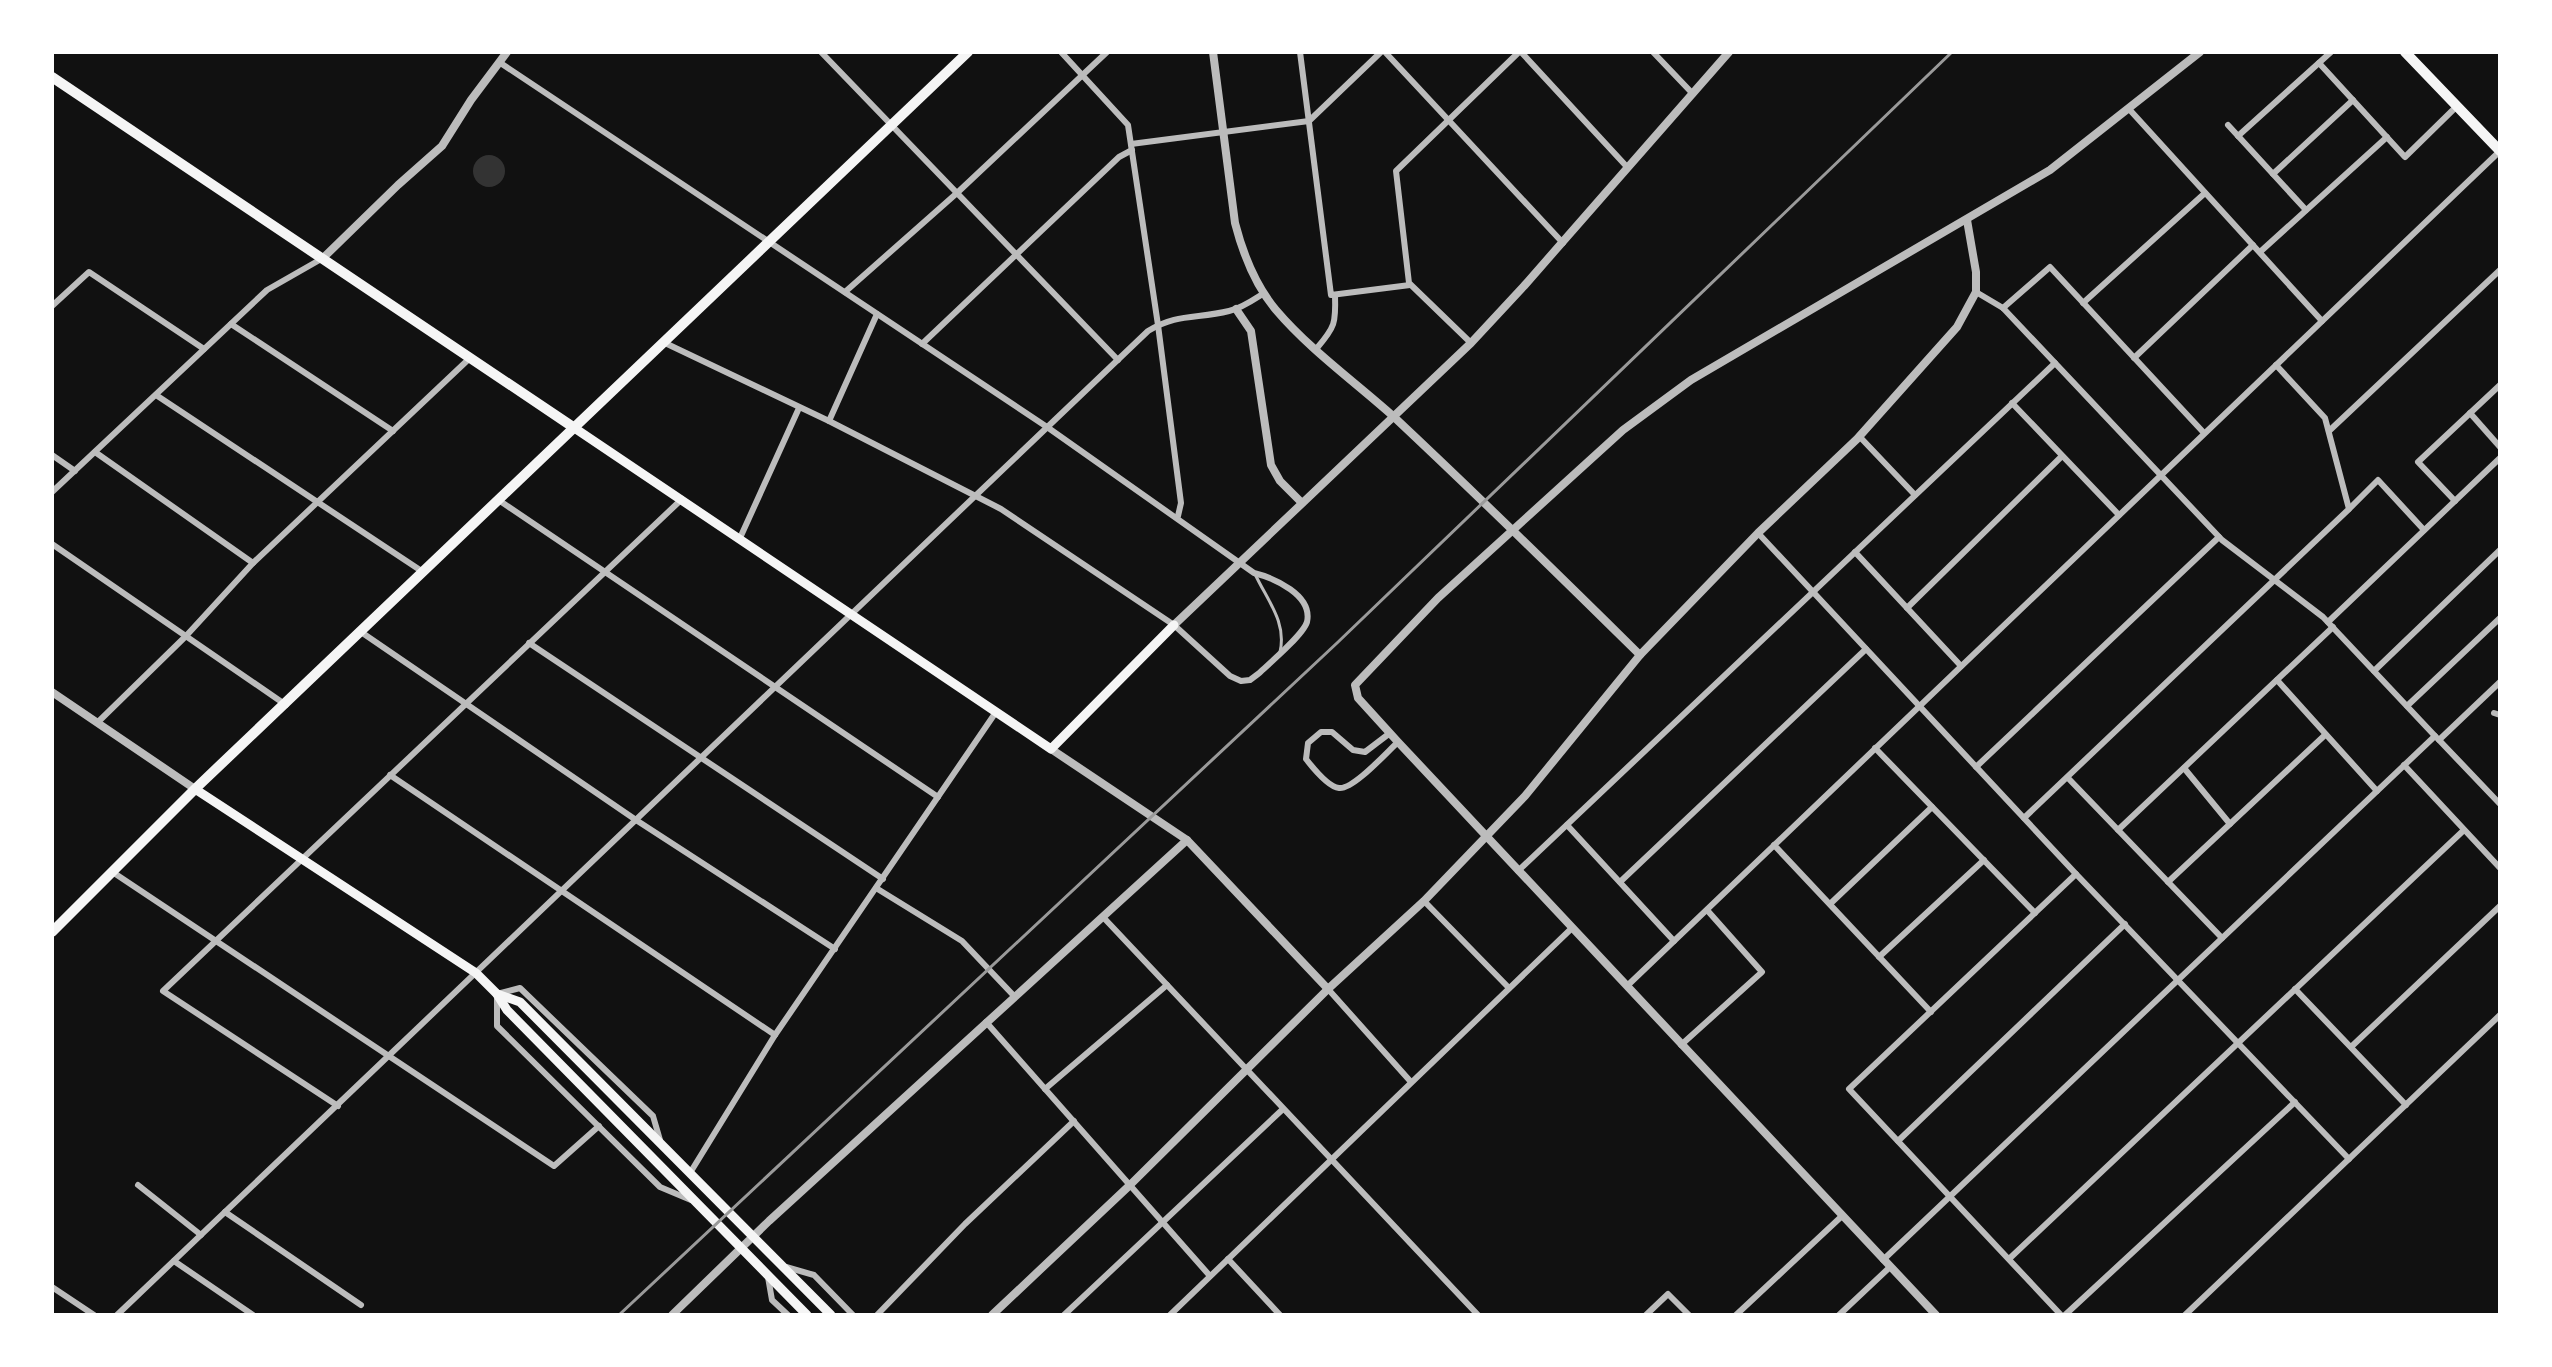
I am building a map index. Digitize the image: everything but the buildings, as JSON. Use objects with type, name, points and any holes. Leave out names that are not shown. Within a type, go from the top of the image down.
[{"type":"main road","points":[[52,932],[195,789],[968,52]]},
{"type":"main road","points":[[2405,52],[2500,151]]},
{"type":"main road","points":[[52,77],[1051,749],[1174,625]]},
{"type":"main road","points":[[195,789],[476,973],[497,994],[507,1010],[807,1315]]},
{"type":"main road","points":[[497,994],[520,1002],[831,1315]]},
{"type":"street","points":[[52,492],[267,290],[323,258],[442,146],[507,52]]},
{"type":"street","points":[[821,52],[1118,360]]},
{"type":"street","points":[[1061,52],[1128,125],[1181,503],[1178,516]]},
{"type":"street","points":[[845,292],[957,193],[1107,52]]},
{"type":"street","points":[[1213,52],[1235,223],[1242,250],[1264,293],[1277,311],[1513,530],[1640,655]]},
{"type":"street","points":[[1300,52],[1331,295],[1410,285]]},
{"type":"street","points":[[922,344],[1132,147],[1309,121],[1383,52],[1563,243]]},
{"type":"street","points":[[1471,343],[1410,285],[1396,171],[1520,52],[1628,168]]},
{"type":"street","points":[[1653,52],[1693,94]]},
{"type":"street","points":[[1174,625],[1471,343],[1563,243],[1729,52]]},
{"type":"street","points":[[1936,1315],[1398,742],[1355,694],[1355,685],[1438,598],[1611,440],[1691,380],[2050,170],[2200,52]]},
{"type":"street","points":[[2238,136],[2331,52]]},
{"type":"street","points":[[499,62],[1047,427],[1178,516],[1254,573],[1275,579],[1289,588],[1307,611],[1307,621],[1302,630],[1258,674],[1250,680],[1241,681],[1230,676],[1174,625],[1001,509],[829,421],[665,343]]},
{"type":"street","points":[[2319,63],[2405,157],[2457,106]]},
{"type":"street","points":[[2273,174],[2353,100]]},
{"type":"street","points":[[2129,109],[2322,321]]},
{"type":"street","points":[[2228,125],[2306,210]]},
{"type":"street","points":[[2260,252],[2387,137]]},
{"type":"street","points":[[1627,986],[2500,151]]},
{"type":"street","points":[[2083,303],[2205,193]]},
{"type":"street","points":[[992,1315],[1130,1185],[1328,989],[1424,901],[1525,796],[1640,655],[1758,533],[1859,436],[1957,327],[1976,292],[1976,272],[1967,220]]},
{"type":"street","points":[[2134,358],[2253,245]]},
{"type":"street","points":[[2003,308],[2050,267],[2204,433]]},
{"type":"street","points":[[2329,431],[2500,270]]},
{"type":"street","points":[[52,306],[89,272],[204,349]]},
{"type":"street","points":[[1976,292],[2003,308],[2219,537],[2330,625],[2500,804]]},
{"type":"street","points":[[117,1315],[1118,360],[1166,320],[1236,309],[1264,293]]},
{"type":"street","points":[[1317,348],[1333,330],[1335,295]]},
{"type":"street","points":[[1236,309],[1251,331],[1271,465],[1280,481],[1302,503]]},
{"type":"street","points":[[829,421],[877,314]]},
{"type":"street","points":[[231,324],[393,431]]},
{"type":"street","points":[[97,723],[186,636],[253,563],[471,357]]},
{"type":"street","points":[[1518,871],[2055,363]]},
{"type":"street","points":[[2276,365],[2325,418],[2349,509]]},
{"type":"street","points":[[2455,501],[2418,462],[2500,385]]},
{"type":"street","points":[[156,395],[423,572]]},
{"type":"street","points":[[2012,403],[2119,515]]},
{"type":"street","points":[[740,538],[799,408]]},
{"type":"street","points":[[2470,413],[2500,447]]},
{"type":"street","points":[[1859,436],[1915,495]]},
{"type":"street","points":[[95,452],[253,563]]},
{"type":"street","points":[[52,455],[75,471]]},
{"type":"street","points":[[1907,608],[2061,457]]},
{"type":"street","points":[[2118,830],[2277,680],[2424,530],[2500,458]]},
{"type":"street","points":[[2024,818],[2378,480],[2424,530]]},
{"type":"street","points":[[338,1106],[163,991],[682,499]]},
{"type":"street","points":[[500,501],[938,797]]},
{"type":"street","points":[[1758,533],[2076,874],[2349,1159]]},
{"type":"street","points":[[1976,767],[2219,537]]},
{"type":"street","points":[[52,544],[286,705]]},
{"type":"street","points":[[2374,671],[2500,550]]},
{"type":"street","points":[[1855,552],[1961,666]]},
{"type":"street","points":[[2407,706],[2500,618]]},
{"type":"street","points":[[361,632],[636,820],[835,949]]},
{"type":"street","points":[[529,643],[883,879]]},
{"type":"street","points":[[1620,882],[1866,649]]},
{"type":"street","points":[[2277,680],[2377,791]]},
{"type":"street","points":[[1883,1260],[2404,765],[2500,682]]},
{"type":"street","points":[[52,692],[195,789]]},
{"type":"street","points":[[690,1173],[775,1035],[996,712]]},
{"type":"street","points":[[1390,733],[1365,752],[1353,750],[1332,732],[1321,732],[1308,743],[1306,759],[1332,785],[1342,789],[1353,784],[1398,742]]},
{"type":"street","points":[[2168,882],[2325,735]]},
{"type":"street","points":[[1875,748],[2035,913]]},
{"type":"street","points":[[1051,749],[1187,840],[1411,1082]]},
{"type":"street","points":[[2404,765],[2500,868]]},
{"type":"street","points":[[2184,768],[2230,824]]},
{"type":"street","points":[[390,775],[775,1035]]},
{"type":"street","points":[[2068,778],[2222,938]]},
{"type":"street","points":[[1830,904],[1932,807]]},
{"type":"street","points":[[1567,825],[1674,941]]},
{"type":"street","points":[[2009,1259],[2464,830]]},
{"type":"street","points":[[672,1315],[740,1247],[1187,840]]},
{"type":"street","points":[[1774,845],[1931,1012]]},
{"type":"street","points":[[1879,957],[1984,860]]},
{"type":"street","points":[[114,873],[554,1166],[599,1126]]},
{"type":"street","points":[[2076,874],[1849,1089],[2009,1259],[2063,1315],[2295,1102]]},
{"type":"street","points":[[876,888],[962,941],[1015,997]]},
{"type":"street","points":[[1424,901],[1509,988]]},
{"type":"street","points":[[2351,1047],[2500,906]]},
{"type":"street","points":[[1681,1045],[1762,972],[1707,910]]},
{"type":"street","points":[[1103,917],[1478,1315]]},
{"type":"street","points":[[1898,1141],[2125,924]]},
{"type":"street","points":[[1170,1315],[1572,928]]},
{"type":"street","points":[[1045,1089],[1167,985]]},
{"type":"street","points":[[2295,989],[2406,1105]]},
{"type":"street","points":[[497,994],[497,1026],[660,1187],[694,1201]]},
{"type":"street","points":[[2185,1315],[2500,1015]]},
{"type":"street","points":[[986,1022],[1210,1276]]},
{"type":"street","points":[[1064,1315],[1283,1109]]},
{"type":"street","points":[[877,1315],[965,1224],[1074,1121]]},
{"type":"street","points":[[138,1185],[201,1235]]},
{"type":"street","points":[[225,1212],[361,1305]]},
{"type":"street","points":[[1736,1315],[1842,1216]]},
{"type":"street","points":[[1228,1259],[1280,1315]]},
{"type":"street","points":[[174,1261],[253,1315]]},
{"type":"street","points":[[783,1266],[814,1275],[853,1315]]},
{"type":"street","points":[[1839,1315],[1890,1267]]},
{"type":"street","points":[[768,1275],[772,1300],[788,1315]]},
{"type":"street","points":[[52,1287],[94,1315]]},
{"type":"street","points":[[1646,1315],[1668,1294],[1689,1315]]},
{"type":"street","points":[[1177,1308],[1183,1315]]},
{"type":"lane","points":[[1254,573],[1270,600],[1280,626],[1283,640],[1280,652]]},
{"type":"shaded area","points":[[489,155],[500,160],[505,171],[500,182],[489,187],[478,182],[473,171],[478,160]]},
{"type":"railway","points":[[619,1315],[1337,643],[1952,52]]}]
